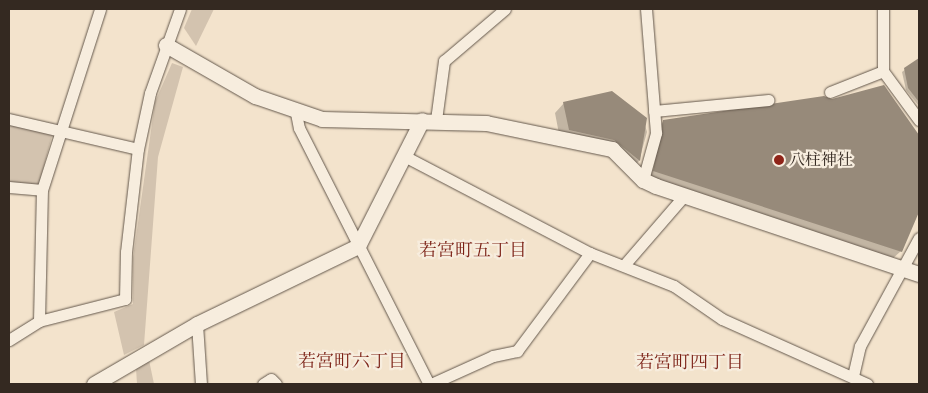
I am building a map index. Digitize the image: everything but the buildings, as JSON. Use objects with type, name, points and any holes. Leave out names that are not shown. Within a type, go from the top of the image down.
[{"type":"street","points":[[39,321],[42,190],[58,130],[100,9]]},
{"type":"street","points":[[9,340],[39,321],[125,299],[138,149],[166,45],[180,9]]},
{"type":"street","points":[[94,384],[198,324],[358,246],[406,157],[429,120],[444,61],[505,9]]},
{"type":"street","points":[[643,180],[656,133],[646,9]]},
{"type":"street","points":[[882,9],[883,72],[919,120]]},
{"type":"street","points":[[166,45],[255,96],[296,113],[346,122],[429,120],[486,123],[612,149],[643,180],[684,196],[904,266],[919,274]]},
{"type":"street","points":[[830,92],[883,72]]},
{"type":"street","points":[[654,111],[768,100]]},
{"type":"street","points":[[296,113],[299,128],[430,384],[493,356],[517,351],[590,253]]},
{"type":"street","points":[[9,119],[138,149]]},
{"type":"street","points":[[406,157],[590,253],[625,264],[674,286],[722,319],[854,376],[868,384]]},
{"type":"street","points":[[9,187],[42,190]]},
{"type":"street","points":[[625,264],[684,196]]},
{"type":"street","points":[[854,376],[860,346],[919,238]]},
{"type":"street","points":[[198,324],[200,384]]},
{"type":"street","points":[[263,384],[271,379],[276,384]]},
{"type":"shaded area","points":[[192,9],[214,9],[196,46],[184,28]]},
{"type":"shaded area","points":[[172,63],[183,67],[158,157],[144,345],[124,355],[114,312],[133,304],[133,258],[155,102]]},
{"type":"shaded area","points":[[9,122],[53,132],[39,185],[9,182]]},
{"type":"shaded area","points":[[149,360],[154,384],[137,384],[136,368]]},
{"type":"place","name":"八柱神社","points":[[779,160]]},
{"type":"district","name":"若宮町五丁目","points":[[473,251]]},
{"type":"district","name":"若宮町六丁目","points":[[352,362]]},
{"type":"district","name":"若宮町四丁目","points":[[690,363]]}]
